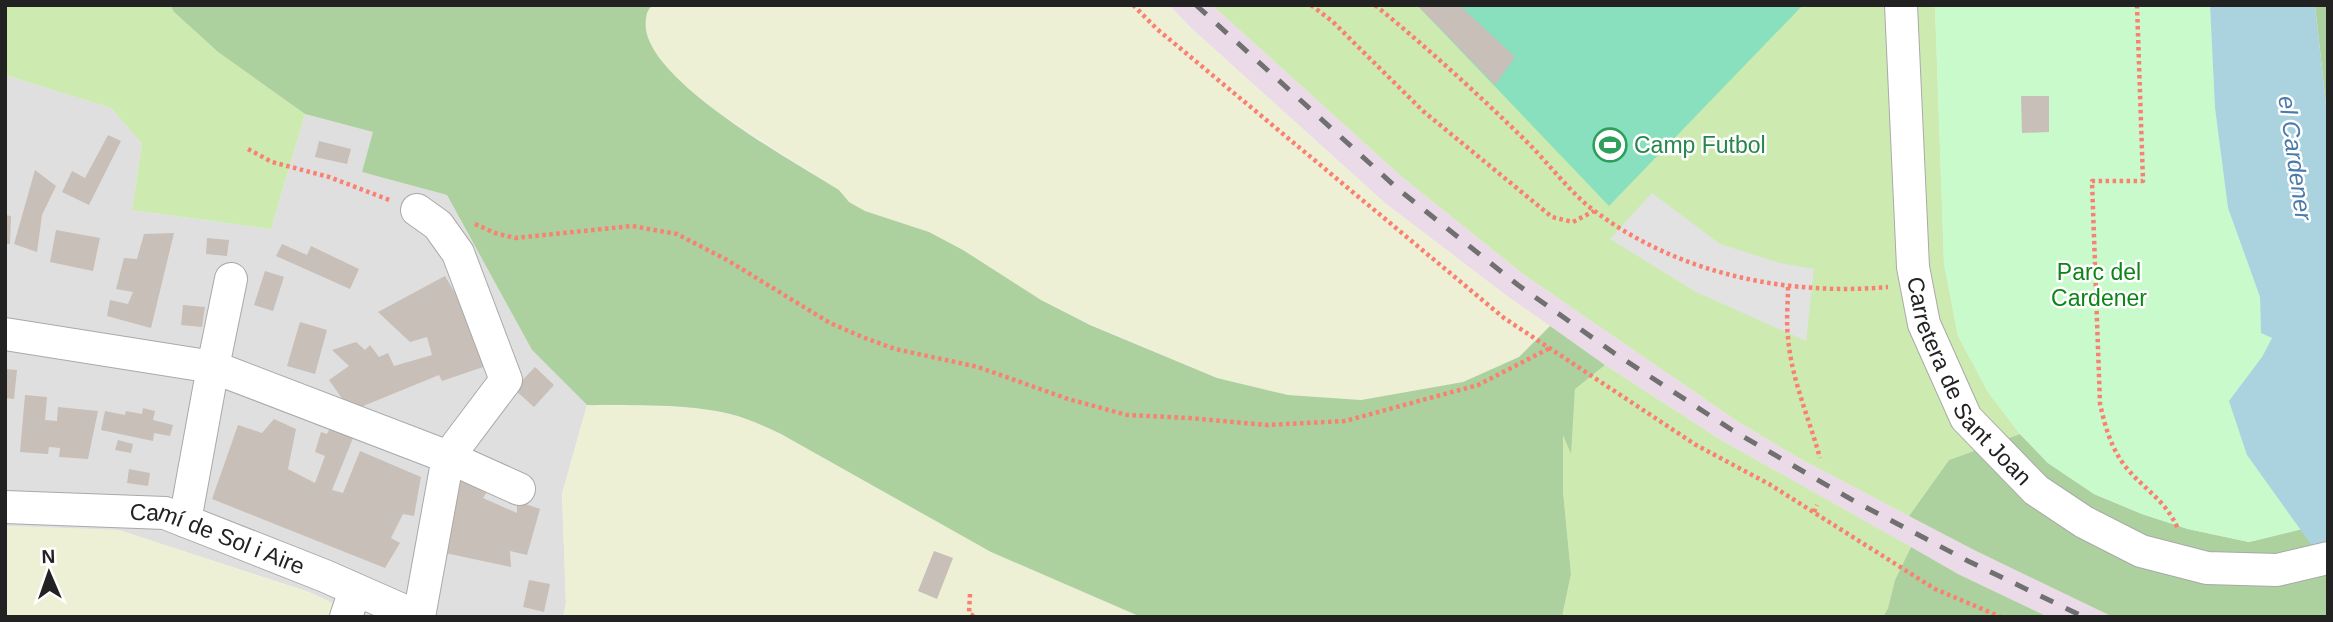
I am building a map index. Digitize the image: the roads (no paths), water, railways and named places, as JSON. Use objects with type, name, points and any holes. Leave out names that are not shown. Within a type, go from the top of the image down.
[{"type":"street","name":"Carretera de Sant Joan","points":[[1900,5],[1913,267],[1924,324],[1966,418],[2036,491],[2084,522],[2141,551],[2207,568],[2277,570],[2328,558]]},
{"type":"street","points":[[418,617],[448,457],[506,380],[458,253],[428,218]]},
{"type":"street","points":[[185,521],[212,367],[231,279]]},
{"type":"street","points":[[5,334],[212,367],[448,457],[519,489]]},
{"type":"street","name":"Camí de Sol i Aire","points":[[5,507],[165,513],[326,576],[350,603],[418,617]]},
{"type":"water","name":"el Cardener","points":[[2210,5],[2315,5],[2328,123],[2328,568],[2247,455],[2229,401],[2262,357],[2272,338],[2261,333],[2260,297],[2228,208],[2215,108]]},
{"type":"railway","points":[[1196,5],[1398,189],[1518,285],[1614,353],[1732,430],[1854,501],[1968,561],[2084,617]]},
{"type":"place","name":"Camp Futbol","points":[[1610,145]]},
{"type":"park label","name":"Parc del Cardener","points":[[2099,285]]}]
